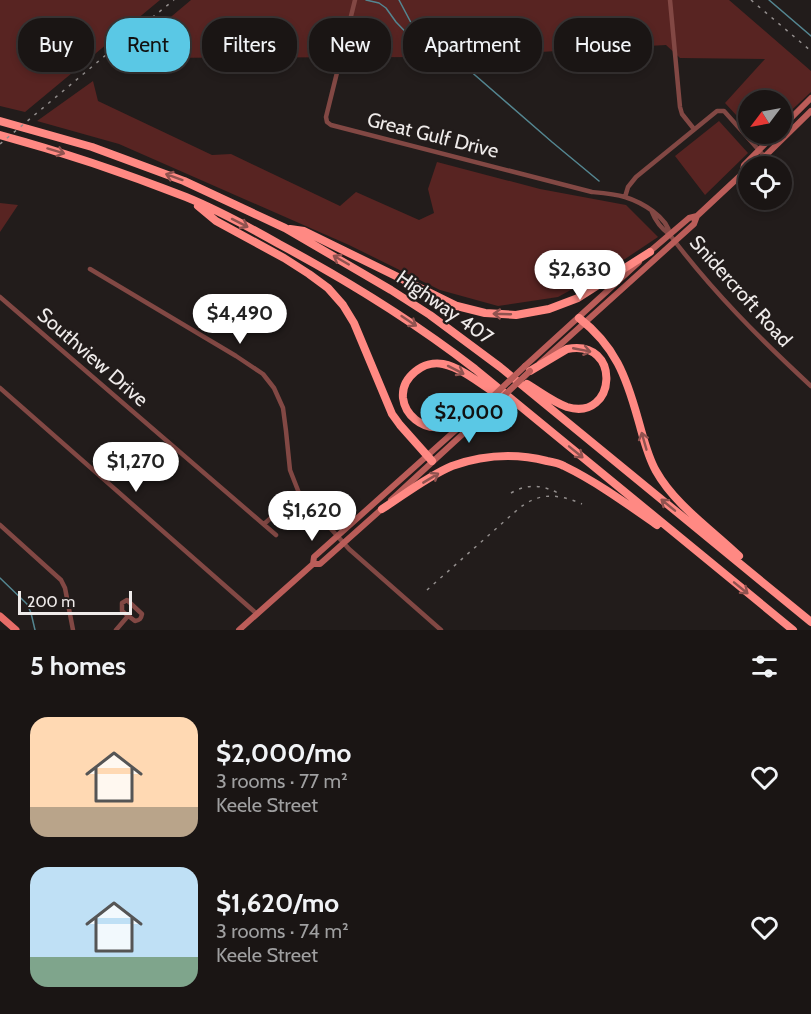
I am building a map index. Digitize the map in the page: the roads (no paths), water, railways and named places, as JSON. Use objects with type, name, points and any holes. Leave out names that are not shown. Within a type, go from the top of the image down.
[{"type":"highway","name":"Highway 407","points":[[0,121],[92,147],[184,181],[285,228],[401,296],[500,367],[811,622]]},
{"type":"highway","name":"Highway 407","points":[[0,135],[97,164],[188,198],[289,249],[394,311],[460,358],[793,630]]},
{"type":"highway","points":[[188,198],[216,221],[284,258],[328,288],[343,305],[354,323],[392,414],[430,458]]},
{"type":"highway","points":[[285,228],[304,231],[457,306],[485,313],[516,315],[549,309],[578,298],[650,252]]},
{"type":"highway","points":[[582,320],[600,338],[619,364],[629,387],[650,459],[664,483],[778,595]]},
{"type":"highway","points":[[500,367],[567,407],[577,409],[588,407],[598,400],[605,389],[607,376],[605,365],[598,355],[585,349],[567,349],[528,369]]},
{"type":"highway","points":[[473,414],[446,426],[436,428],[425,426],[407,411],[403,399],[404,388],[419,368],[429,364],[446,364],[530,415]]},
{"type":"highway","points":[[382,509],[452,466],[477,459],[508,455],[533,457],[562,465],[582,476],[696,551]]},
{"type":"main road","points":[[792,117],[811,98]]},
{"type":"main road","points":[[766,156],[811,111]]},
{"type":"main road","points":[[753,156],[765,144]]},
{"type":"main road","points":[[582,320],[670,234],[689,218],[697,216],[738,180]]},
{"type":"main road","points":[[239,630],[313,564],[314,557],[430,458],[582,320],[694,225],[697,216]]},
{"type":"main road","points":[[313,564],[320,564],[382,509],[473,414],[488,406]]},
{"type":"main road","points":[[0,616],[16,630]]},
{"type":"street","name":"Great Gulf Drive","points":[[355,0],[326,117],[327,122],[592,192],[625,197],[652,212],[665,231],[670,234]]},
{"type":"street","points":[[670,0],[680,107],[682,114],[694,129]]},
{"type":"street","points":[[625,197],[628,187],[636,177],[717,111],[724,111],[764,156]]},
{"type":"street","name":"Snidercroft Road","points":[[670,234],[728,306],[811,386]]},
{"type":"street","points":[[90,269],[237,356],[263,375],[274,388],[283,408],[290,470],[299,493],[343,543],[441,630]]},
{"type":"street","name":"Southview Drive","points":[[0,297],[276,535]]},
{"type":"street","points":[[0,388],[257,614]]},
{"type":"street","points":[[264,524],[299,493]]},
{"type":"street","points":[[0,525],[61,580],[65,588],[73,630]]},
{"type":"street","points":[[127,600],[142,614],[139,620],[135,621],[128,616],[122,610],[122,603],[127,600]]},
{"type":"street","points":[[116,630],[128,616]]},
{"type":"waterway","points":[[366,0],[379,3],[386,8],[422,49],[453,56],[599,181]]},
{"type":"waterway","points":[[399,0],[409,18]]},
{"type":"waterway","points":[[769,0],[811,36]]},
{"type":"waterway","points":[[0,578],[27,604],[35,630]]},
{"type":"railway","points":[[0,144],[174,0]]},
{"type":"railway","points":[[751,0],[811,51]]},
{"type":"railway","points":[[511,493],[536,486],[560,494]]},
{"type":"railway","points":[[427,590],[516,511],[532,500],[556,496],[582,504]]}]
